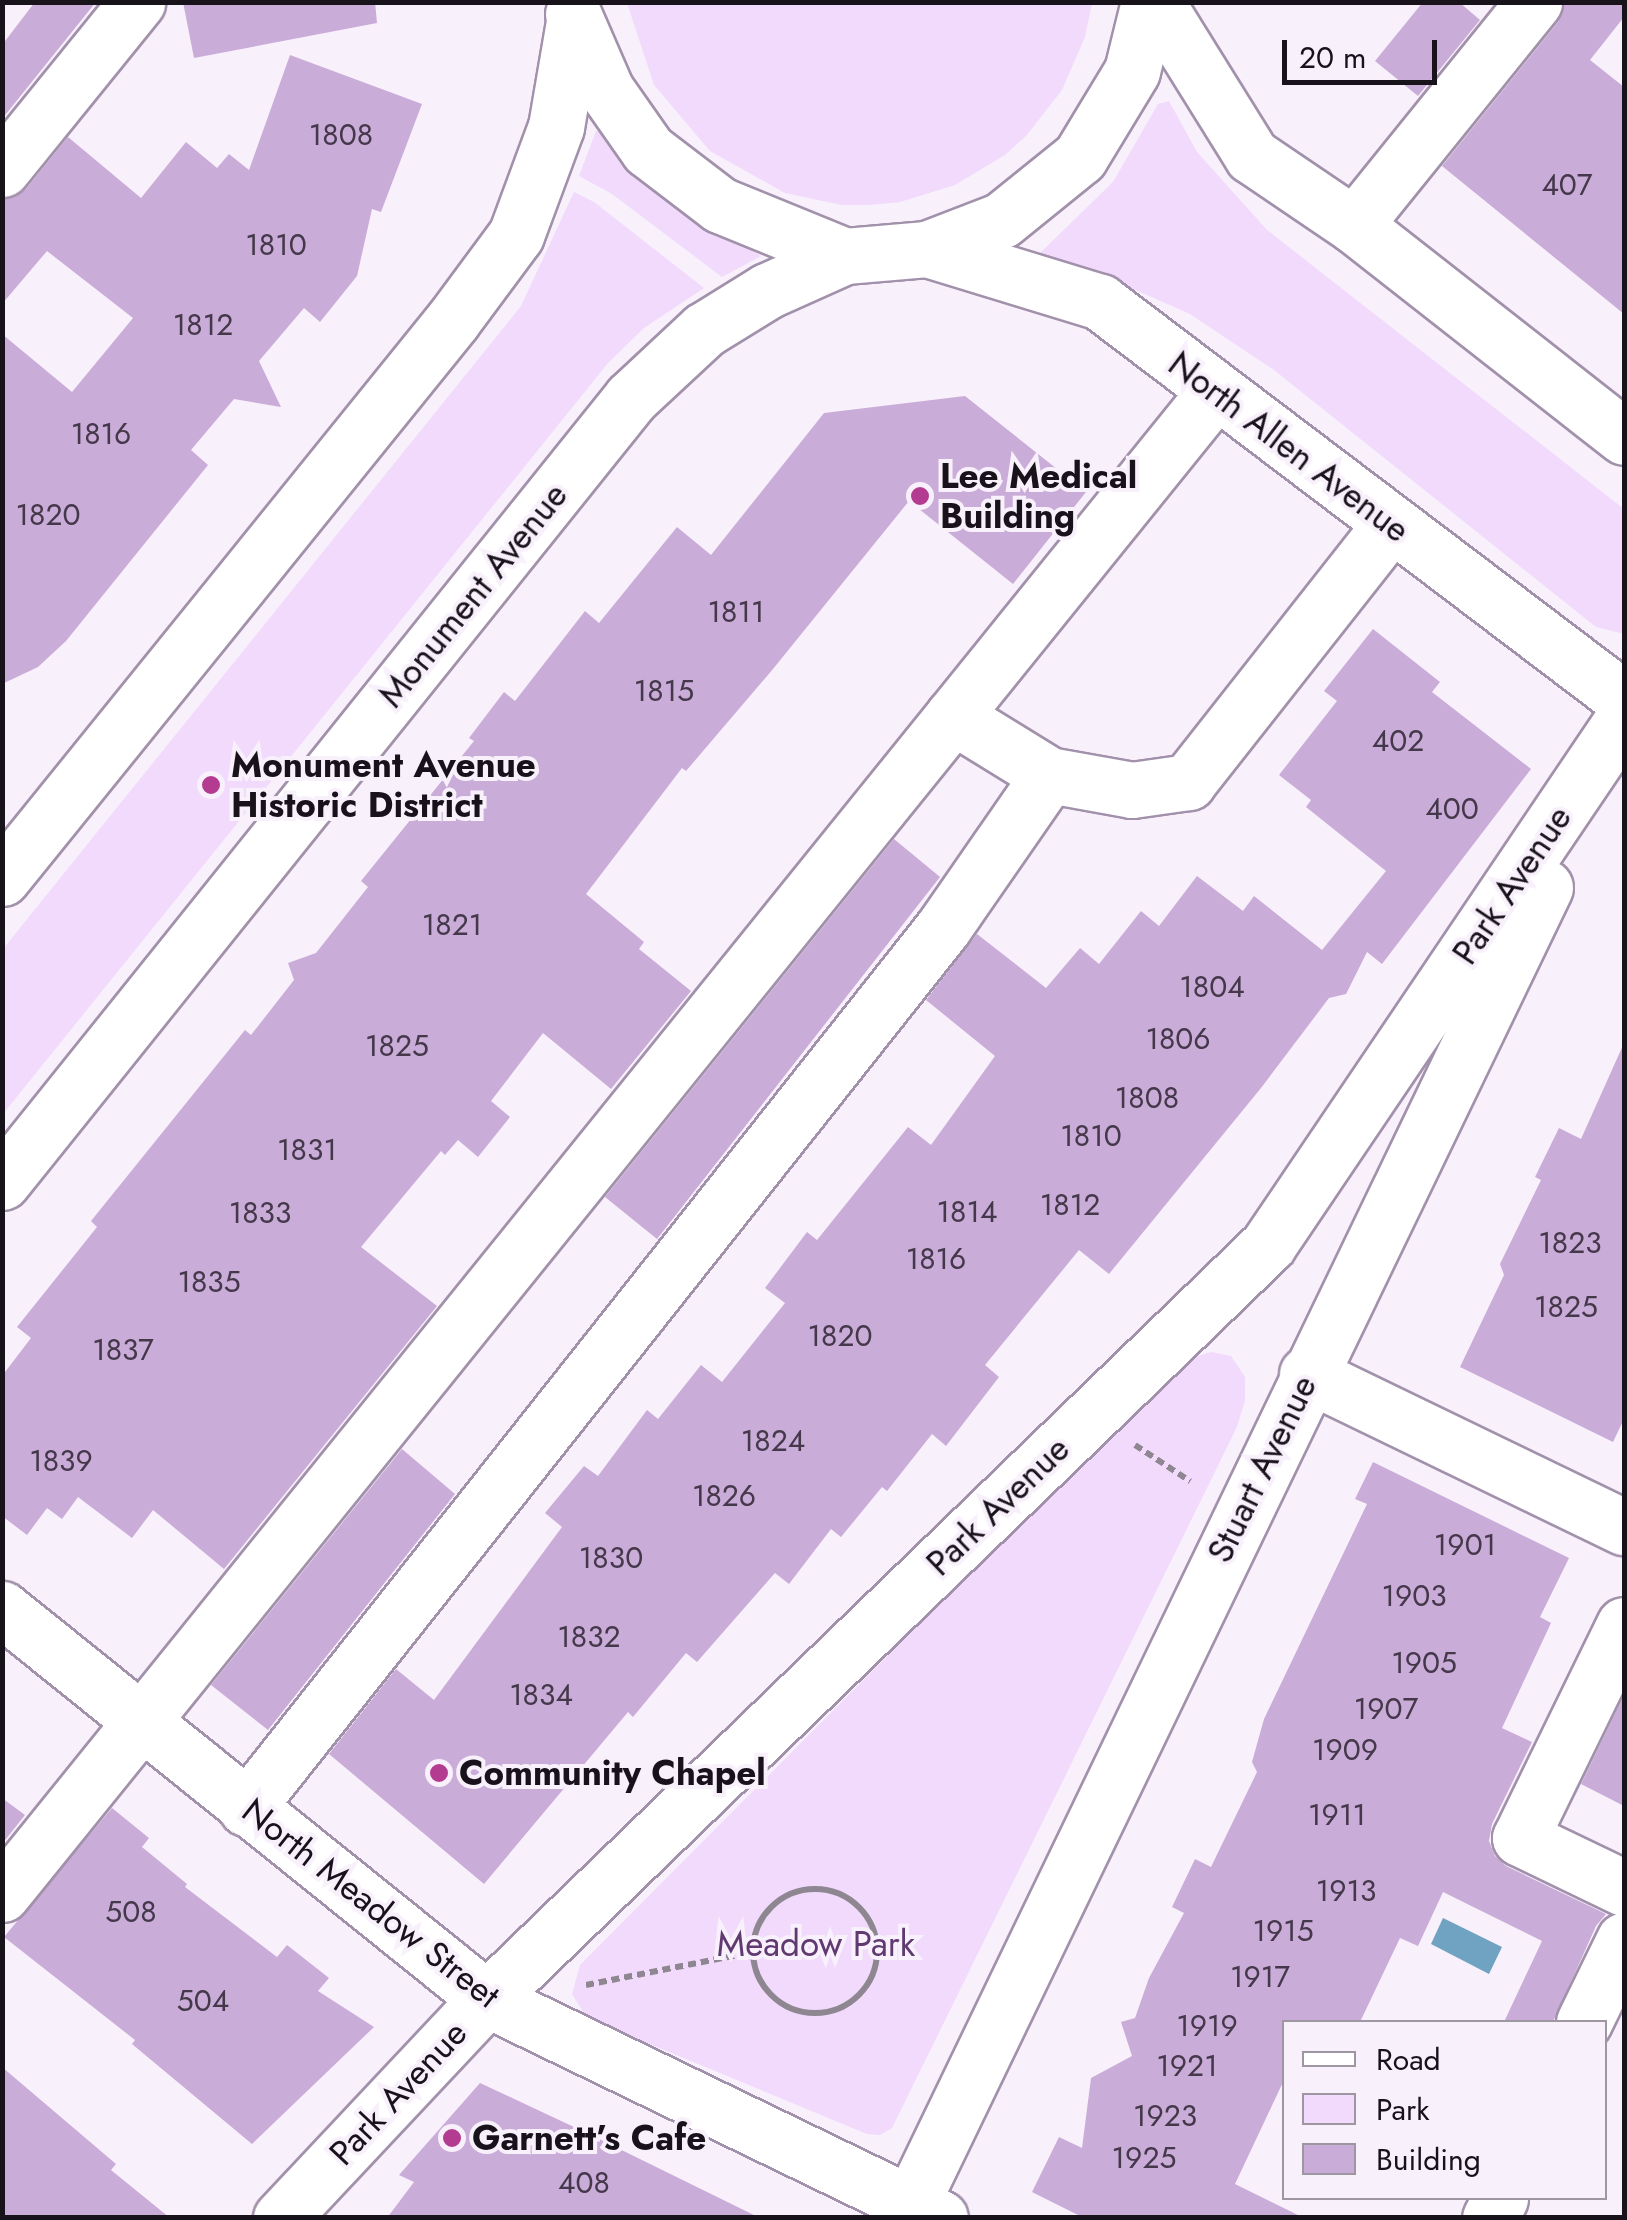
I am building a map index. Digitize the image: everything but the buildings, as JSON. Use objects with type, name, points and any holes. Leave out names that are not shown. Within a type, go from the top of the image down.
[{"type":"street","points":[[2,168],[137,2]]},
{"type":"street","points":[[1152,2],[1252,156],[1354,225],[1624,437]]},
{"type":"street","points":[[573,12],[606,90],[648,150],[720,206],[845,256],[926,249],[1002,220],[1080,157],[1132,71],[1152,2]]},
{"type":"street","points":[[1354,225],[1534,2]]},
{"type":"street","points":[[2,878],[516,235],[556,127],[573,12]]},
{"type":"street","name":"North Allen Avenue","points":[[926,249],[1100,302],[1214,393],[1624,699]]},
{"type":"street","name":"Monument Avenue","points":[[2,1182],[631,398],[704,330],[766,292],[845,256]]},
{"type":"street","points":[[2,1894],[1214,393]]},
{"type":"street","points":[[953,716],[1050,775],[1132,790],[1188,782],[1392,524]]},
{"type":"street","name":"Stuart Avenue","points":[[918,2213],[1308,1374],[1624,721]]},
{"type":"street","name":"Park Avenue","points":[[281,2218],[488,1999],[1268,1246],[1624,721]]},
{"type":"street","points":[[246,1808],[943,928],[1050,775]]},
{"type":"street","points":[[1308,1374],[1624,1527]]},
{"type":"street","name":"North Meadow Street","points":[[2,1609],[488,1999],[918,2213]]},
{"type":"street","points":[[1624,1625],[1520,1838],[1624,1888]]},
{"type":"street","points":[[1585,2020],[1624,1940]]},
{"type":"path","points":[[1126,1438],[1190,1481]]},
{"type":"path","points":[[819,1889],[838,1893],[868,1917],[877,1954],[863,1991],[839,2009],[806,2012],[785,2005],[768,1992],[758,1974],[754,1952],[757,1931],[767,1912],[783,1898],[819,1889]]},
{"type":"path","points":[[586,1985],[754,1952]]},
{"type":"green space","points":[[627,2],[1092,3],[1085,37],[1062,90],[1026,136],[1005,155],[955,185],[900,202],[842,205],[785,193],[710,151],[654,85]]},
{"type":"green space","points":[[1169,101],[1197,152],[1267,230],[1624,509],[1624,634],[1596,627],[1274,370],[1190,314],[1122,284],[1037,256],[1113,182],[1158,104]]},
{"type":"green space","points":[[596,131],[603,131],[659,194],[761,256],[722,277],[612,194],[579,176]]},
{"type":"green space","points":[[574,192],[594,202],[704,288],[644,328],[608,363],[3,1114],[3,949],[521,306]]},
{"type":"green space","name":"Meadow Park","points":[[1211,1352],[1231,1356],[1245,1377],[1245,1401],[1236,1429],[892,2128],[880,2135],[867,2134],[587,2018],[572,1994],[580,1965],[1166,1376],[1188,1359]]},
{"type":"water","points":[[1443,1918],[1502,1947],[1489,1974],[1431,1944]]},
{"type":"place","name":"Lee Medical Building","points":[[920,496]]},
{"type":"place","name":"Monument Avenue Historic District","points":[[211,785]]},
{"type":"place","name":"Community Chapel","points":[[439,1773]]},
{"type":"place","name":"Garnett’s Cafe","points":[[452,2138]]}]
